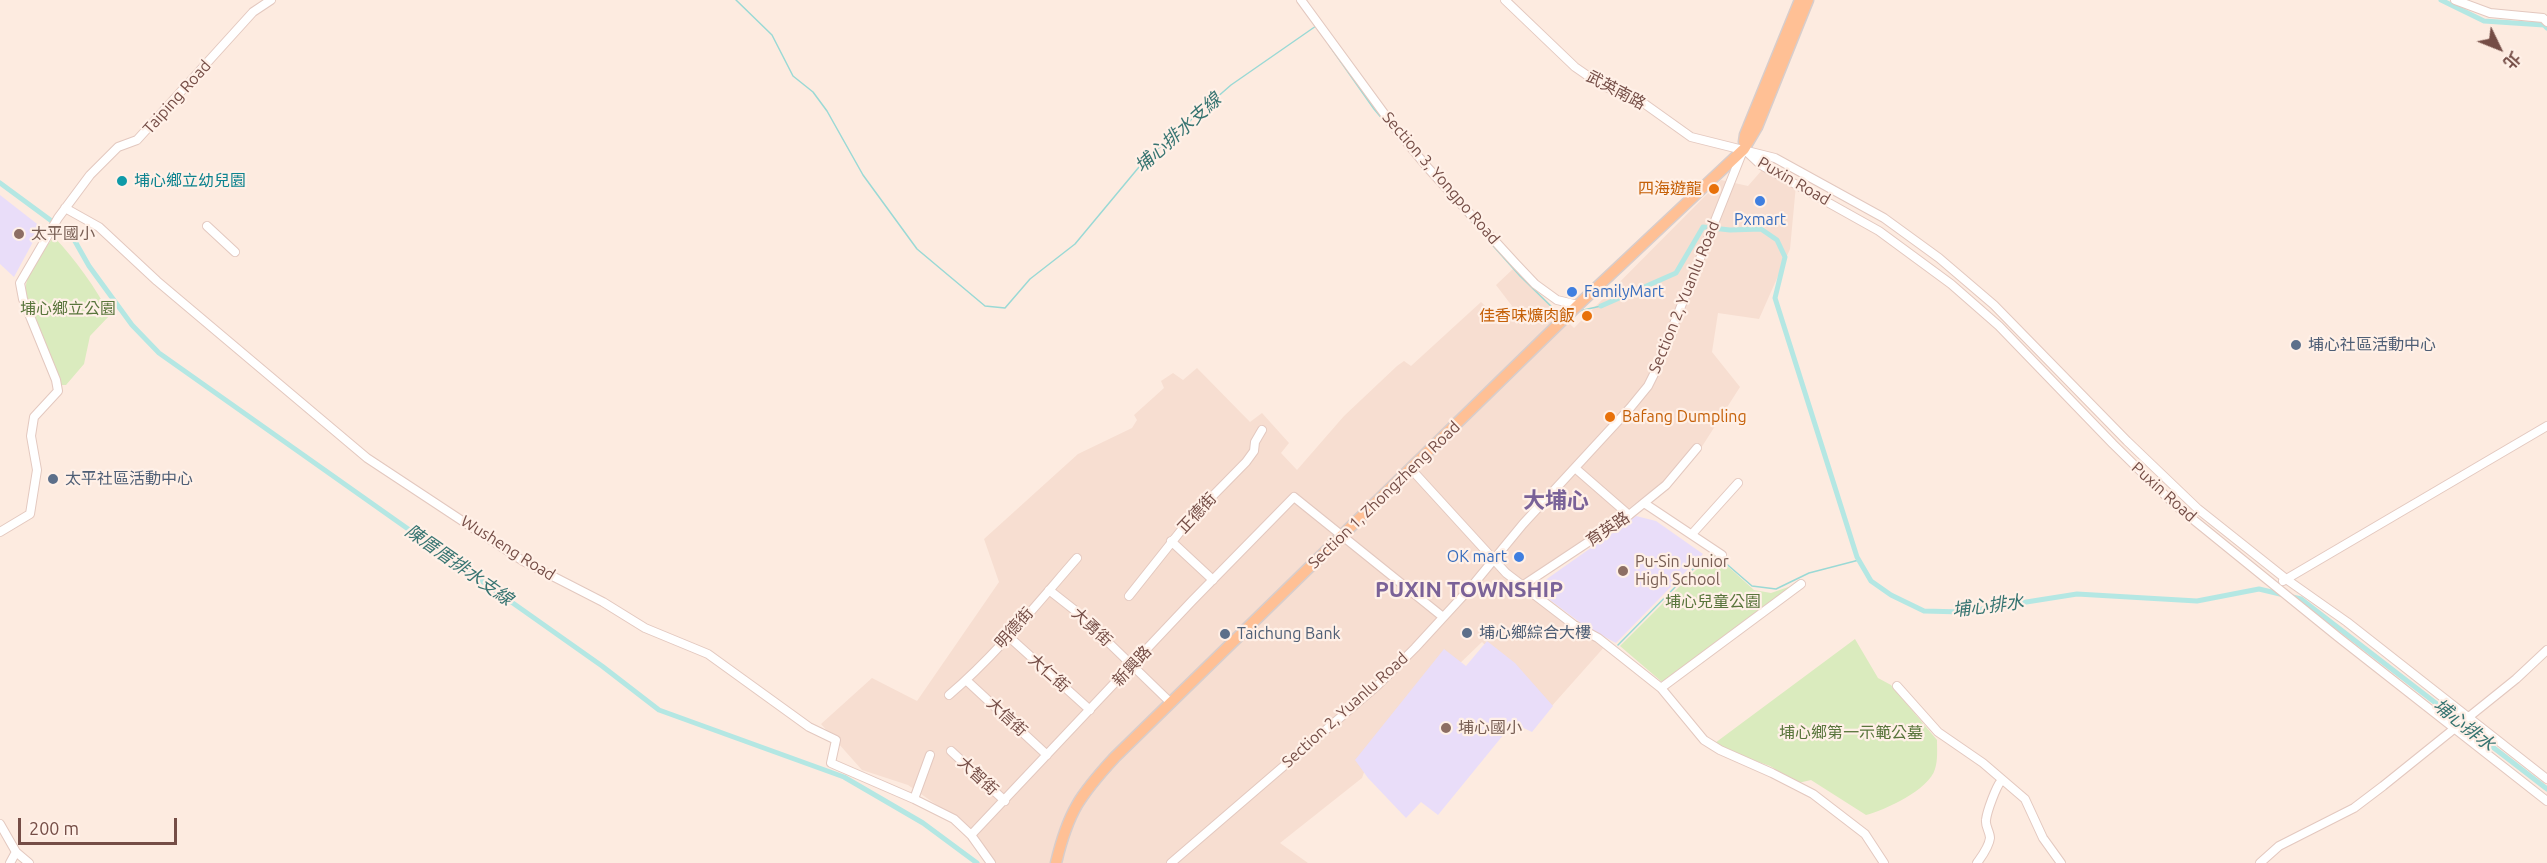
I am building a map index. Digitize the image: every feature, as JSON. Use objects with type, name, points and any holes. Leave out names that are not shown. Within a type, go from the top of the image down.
[{"type":"main road","points":[[1744,149],[1745,135],[1800,0]]},
{"type":"main road","points":[[1744,149],[1757,126],[1808,0]]},
{"type":"main road","name":"Section 1, Zhongzheng Road","points":[[1056,863],[1068,822],[1086,789],[1578,305],[1744,149]]},
{"type":"street","name":"Taiping Road","points":[[0,532],[30,514],[37,470],[31,436],[34,417],[58,391],[56,380],[23,298],[20,283],[65,208],[90,175],[118,147],[137,140],[253,12],[271,0]]},
{"type":"street","name":"Section 3, Yongpo Road","points":[[1301,0],[1394,127],[1516,264],[1535,284],[1557,300],[1578,305]]},
{"type":"street","name":"武英南路","points":[[1505,0],[1575,67],[1600,85],[1642,102],[1692,137],[1744,149]]},
{"type":"street","points":[[2456,0],[2490,12],[2543,18],[2547,22]]},
{"type":"street","name":"Section 2, Yuanlu Road","points":[[1171,863],[1378,685],[1472,586],[1493,559],[1648,386],[1744,149]]},
{"type":"street","name":"Puxin Road","points":[[1744,149],[1775,158],[1884,218],[1948,265],[2026,336],[2198,509],[2547,779]]},
{"type":"street","name":"Puxin Road","points":[[1744,149],[1761,165],[1879,231],[1951,284],[2008,334],[2174,504],[2547,801]]},
{"type":"street","name":"Wusheng Road","points":[[65,208],[99,227],[157,281],[367,458],[523,561],[603,602],[645,628],[708,654],[809,727],[836,740],[831,763],[954,819],[971,835],[991,863]]},
{"type":"street","points":[[207,226],[236,252]]},
{"type":"street","points":[[2277,585],[2547,426]]},
{"type":"street","name":"正德街","points":[[1129,596],[1172,541],[1246,462],[1254,451],[1255,442],[1262,430]]},
{"type":"street","points":[[1644,503],[1666,485],[1697,448]]},
{"type":"street","points":[[1575,468],[1629,515]]},
{"type":"street","points":[[1411,469],[1493,559],[1522,586],[1574,625],[1598,638],[1661,688],[1704,740],[1720,750],[1772,772],[1813,794],[1865,834],[1884,863]]},
{"type":"street","points":[[1692,534],[1738,483]]},
{"type":"street","name":"新興路","points":[[971,835],[1294,497],[1341,537]]},
{"type":"street","name":"育英路","points":[[1522,586],[1644,503],[1722,555]]},
{"type":"street","points":[[1341,537],[1443,617]]},
{"type":"street","points":[[1172,541],[1213,580]]},
{"type":"street","name":"明德街","points":[[949,695],[1008,636],[1077,558]]},
{"type":"street","points":[[1661,688],[1800,584]]},
{"type":"street","name":"大勇街","points":[[1049,590],[1077,612],[1171,703]]},
{"type":"street","name":"大仁街","points":[[1008,636],[1090,711]]},
{"type":"street","points":[[2260,863],[2280,846],[2354,808],[2516,679],[2547,650]]},
{"type":"street","name":"大信街","points":[[966,680],[1047,755]]},
{"type":"street","points":[[1898,686],[1938,732],[1983,763],[2001,781],[2025,799],[2043,838],[2061,863]]},
{"type":"street","name":"大智街","points":[[951,751],[1005,801]]},
{"type":"street","points":[[914,799],[930,755]]},
{"type":"street","points":[[1977,863],[1990,837],[1986,818],[1995,788],[2001,781]]},
{"type":"street","points":[[0,824],[16,852],[29,863]]},
{"type":"street","points":[[10,863],[16,852]]},
{"type":"shaded area","points":[[1762,170],[1796,185],[1790,249],[1759,319],[1718,313],[1712,352],[1740,387],[1694,459],[1528,584],[1606,645],[1550,708],[1482,642],[1373,747],[1362,778],[1280,843],[1308,863],[994,863],[970,828],[908,785],[862,770],[821,724],[872,678],[917,701],[999,582],[984,539],[1078,454],[1132,428],[1137,420],[1134,415],[1164,388],[1161,381],[1173,373],[1183,380],[1197,368],[1250,422],[1262,413],[1289,443],[1281,453],[1297,470],[1344,416],[1397,366],[1404,361],[1411,366],[1481,302],[1500,320],[1512,306],[1496,285],[1514,268],[1574,328],[1721,180],[1748,186]]},
{"type":"shaded area","name":"太平國小","points":[[0,195],[41,227],[14,277],[0,264]]},
{"type":"shaded area","name":"Pu-Sin Junior High School","points":[[1636,516],[1656,521],[1703,554],[1616,643],[1586,627],[1534,588]]},
{"type":"shaded area","name":"埔心國小","points":[[1487,641],[1515,663],[1553,706],[1532,732],[1513,723],[1438,815],[1421,802],[1406,818],[1368,778],[1355,760],[1444,649],[1466,666]]},
{"type":"green space","name":"埔心鄉立公園","points":[[54,237],[85,274],[110,315],[90,336],[84,364],[66,385],[61,385],[26,297],[30,273],[38,257]]},
{"type":"green space","name":"埔心兒童公園","points":[[1713,553],[1754,590],[1771,593],[1794,585],[1662,682],[1620,646]]},
{"type":"green space","name":"埔心鄉第一示範公墓","points":[[1855,639],[1878,678],[1891,685],[1937,740],[1937,758],[1931,777],[1916,791],[1895,804],[1866,815],[1811,780],[1798,783],[1770,766],[1725,750],[1715,743]]},
{"type":"waterway","name":"埔心排水支線","points":[[736,0],[772,35],[793,76],[813,92],[827,111],[863,175],[917,249],[985,306],[1005,308],[1030,279],[1075,244],[1144,161],[1231,85],[1316,26]]},
{"type":"waterway","points":[[2441,0],[2484,21],[2544,25],[2547,28]]},
{"type":"waterway","name":"埔心排水支線","points":[[1329,45],[1374,109],[1425,170]]},
{"type":"waterway","name":"埔心排水支線","points":[[1430,175],[1520,276],[1560,315],[1562,314]]},
{"type":"waterway","name":"陳厝厝排水支線","points":[[0,183],[72,236],[89,266],[132,325],[159,353],[602,666],[659,710],[844,777],[923,823],[977,863]]},
{"type":"waterway","name":"埔心排水","points":[[1601,306],[1676,273],[1703,227],[1730,230],[1761,229],[1777,240],[1785,257],[1775,298],[1857,557],[1871,581],[1891,595],[1924,611],[1963,612],[2077,594],[2197,601],[2259,589],[2301,599],[2547,789]]},
{"type":"waterway","name":"埔心排水支線","points":[[1579,311],[1601,306]]},
{"type":"waterway","points":[[1618,645],[1693,569],[1710,559],[1722,560],[1752,586],[1776,589],[1809,573],[1859,560]]},
{"type":"place","name":"埔心鄉立幼兒園","points":[[122,181]]},
{"type":"place","name":"四海遊龍","points":[[1714,189]]},
{"type":"place","name":"Pxmart","points":[[1760,201]]},
{"type":"place","name":"太平國小","points":[[19,234]]},
{"type":"place","name":"FamilyMart","points":[[1572,292]]},
{"type":"place","name":"佳香味爌肉飯","points":[[1587,316]]},
{"type":"place","name":"埔心社區活動中心","points":[[2296,345]]},
{"type":"place","name":"Bafang Dumpling","points":[[1610,417]]},
{"type":"place","name":"太平社區活動中心","points":[[53,479]]},
{"type":"place","name":"OK mart","points":[[1519,557]]},
{"type":"place","name":"Pu-Sin Junior High School","points":[[1623,571]]},
{"type":"place","name":"埔心鄉綜合大樓","points":[[1467,633]]},
{"type":"place","name":"Taichung Bank","points":[[1225,634]]},
{"type":"place","name":"埔心國小","points":[[1446,728]]},
{"type":"district","name":"大埔心","points":[[1556,501]]},
{"type":"district","name":"PUXIN TOWNSHIP","points":[[1469,590]]}]
